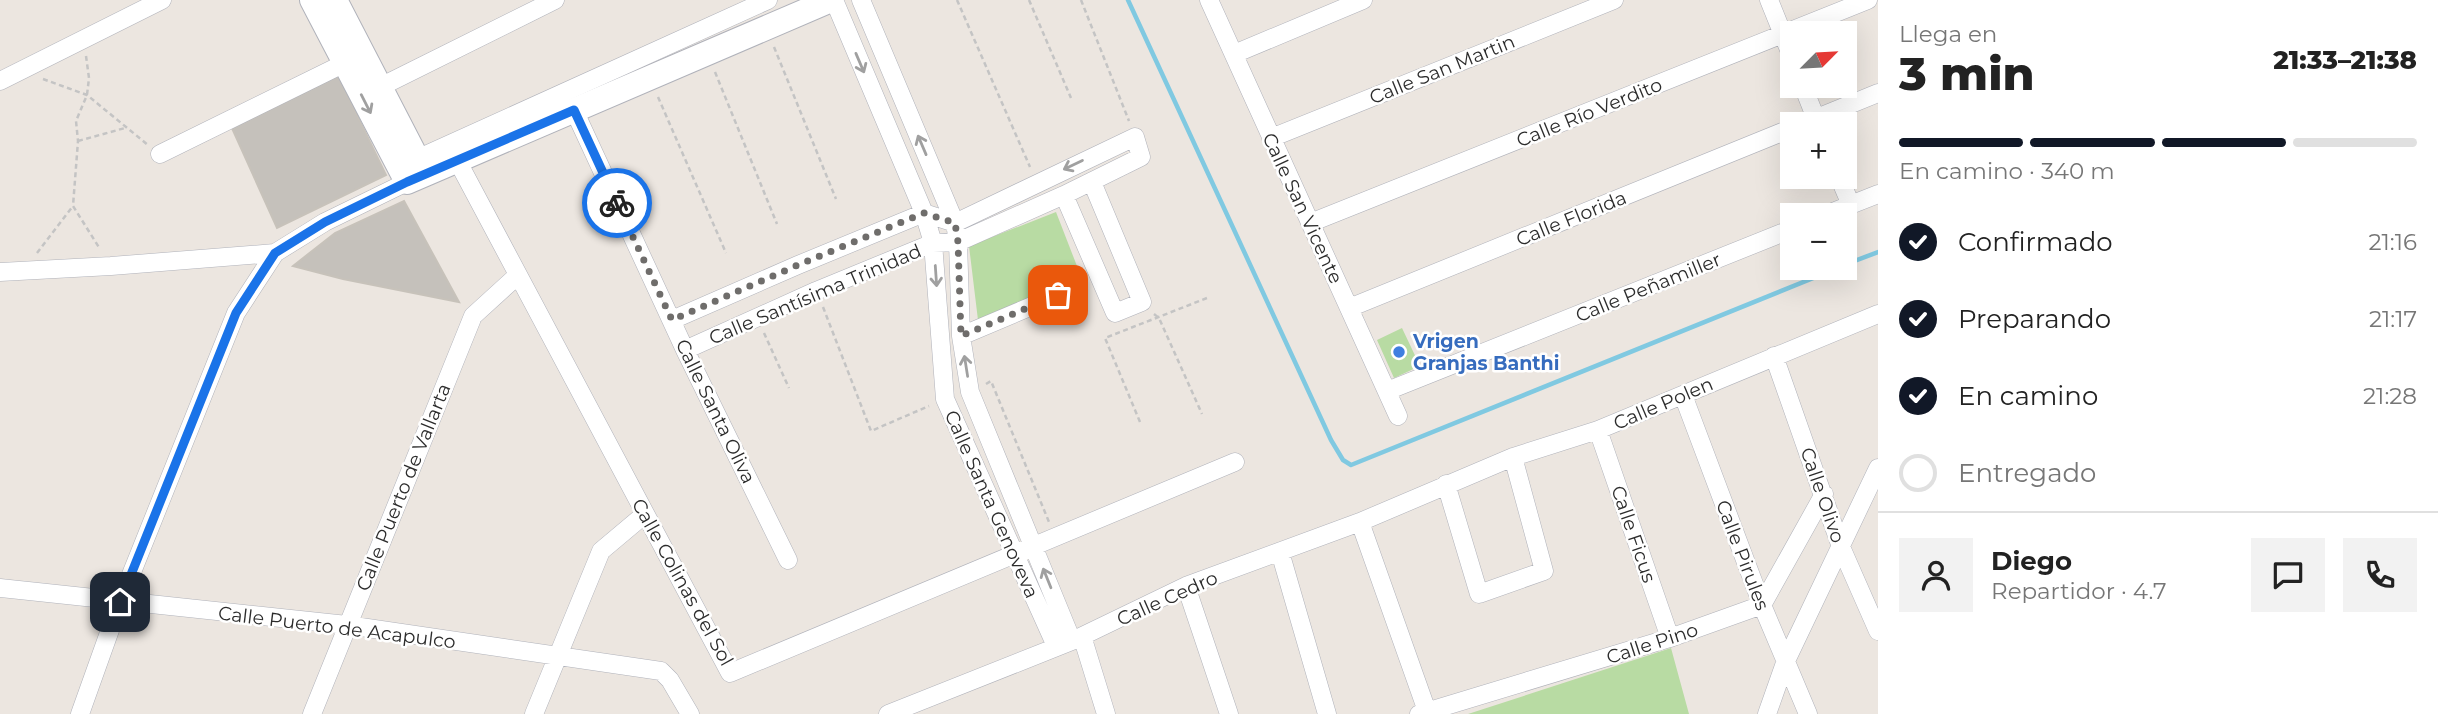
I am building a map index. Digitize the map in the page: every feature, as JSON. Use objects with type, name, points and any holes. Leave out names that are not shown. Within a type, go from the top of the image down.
[{"type":"street","points":[[0,81],[162,0]]},
{"type":"street","points":[[330,0],[380,87],[416,172]]},
{"type":"street","points":[[330,0],[345,63],[416,172]]},
{"type":"street","points":[[380,87],[555,0]]},
{"type":"street","points":[[80,714],[120,602],[236,313],[275,253],[416,172],[768,0]]},
{"type":"street","points":[[416,172],[457,160],[832,0]]},
{"type":"street","name":"Calle Santa Genoveva","points":[[832,0],[924,213],[933,243],[945,399],[1014,555],[1070,641]]},
{"type":"street","name":"Calle Santa Genoveva","points":[[860,0],[955,223],[961,336],[971,392],[1070,641]]},
{"type":"street","name":"Calle San Vicente","points":[[1209,0],[1398,415]]},
{"type":"street","points":[[1234,54],[1363,0]]},
{"type":"street","name":"Calle San Martin","points":[[1271,138],[1614,0]]},
{"type":"street","points":[[1769,0],[1780,28]]},
{"type":"street","name":"Calle Río Verdito","points":[[1817,21],[1868,0]]},
{"type":"street","name":"Calle Río Verdito","points":[[1310,223],[1780,36]]},
{"type":"street","points":[[160,154],[345,63]]},
{"type":"street","points":[[1835,112],[1878,93]]},
{"type":"street","name":"Calle Santa Oliva","points":[[574,110],[685,350],[788,560]]},
{"type":"street","name":"Calle Florida","points":[[1349,308],[1780,133]]},
{"type":"street","points":[[955,223],[1135,136]]},
{"type":"street","name":"Calle Santísima Trinidad","points":[[685,350],[816,291],[933,243],[958,242],[1092,182],[1139,159],[1142,155],[1135,136]]},
{"type":"street","name":"Calle Colinas del Sol","points":[[457,160],[730,673],[1235,462]]},
{"type":"street","points":[[1064,195],[1115,313],[1142,302],[1092,182]]},
{"type":"street","points":[[1855,203],[1878,194]]},
{"type":"street","name":"Calle Santísima Trinidad","points":[[672,320],[924,213],[955,223]]},
{"type":"street","name":"Calle Peñamiller","points":[[1387,391],[1780,234]]},
{"type":"street","points":[[0,272],[275,253]]},
{"type":"street","name":"Calle Puerto de Vallarta","points":[[312,714],[473,316],[518,275]]},
{"type":"street","points":[[961,336],[1058,295]]},
{"type":"street","name":"Calle Polen","points":[[1446,484],[1513,457],[1598,430],[1878,314]]},
{"type":"street","name":"Calle Olivo","points":[[1774,356],[1842,547],[1878,631]]},
{"type":"street","name":"Calle Pirules","points":[[1683,395],[1762,605],[1808,714]]},
{"type":"street","name":"Calle Ficus","points":[[1598,430],[1671,638]]},
{"type":"street","points":[[1446,484],[1479,594],[1544,571],[1513,457]]},
{"type":"street","points":[[1767,714],[1785,663],[1878,468]]},
{"type":"street","name":"Calle Cedro","points":[[899,712],[1070,641],[1186,586],[1360,522],[1446,484]]},
{"type":"street","points":[[1762,605],[1824,494]]},
{"type":"street","points":[[534,714],[601,551],[645,514]]},
{"type":"street","points":[[1360,522],[1425,714]]},
{"type":"street","points":[[1280,552],[1328,714]]},
{"type":"street","points":[[1186,586],[1228,714]]},
{"type":"street","name":"Calle Puerto de Acapulco","points":[[0,588],[347,625],[661,671],[670,680],[690,714]]},
{"type":"street","name":"Calle Pino","points":[[1425,714],[1671,638],[1762,605]]},
{"type":"street","points":[[1070,641],[1106,714]]},
{"type":"path","points":[[957,0],[1036,183]]},
{"type":"path","points":[[1029,0],[1071,98]]},
{"type":"path","points":[[1081,0],[1135,136]]},
{"type":"path","points":[[766,28],[836,199]]},
{"type":"path","points":[[24,270],[74,206],[78,141],[76,121],[87,95],[89,78],[84,38]]},
{"type":"path","points":[[707,53],[777,224]]},
{"type":"path","points":[[20,71],[87,95],[160,154]]},
{"type":"path","points":[[650,78],[726,253]]},
{"type":"path","points":[[78,141],[125,128]]},
{"type":"path","points":[[74,206],[111,266]]},
{"type":"path","points":[[816,291],[871,431],[945,399]]},
{"type":"path","points":[[1140,422],[1105,338],[1207,298]]},
{"type":"path","points":[[1142,302],[1158,318],[1202,414]]},
{"type":"path","points":[[757,317],[789,388]]},
{"type":"path","points":[[991,381],[1056,537]]},
{"type":"green space","points":[[1056,212],[1082,279],[978,320],[969,246]]},
{"type":"green space","points":[[1402,328],[1420,366],[1394,378],[1377,340]]},
{"type":"green space","points":[[1671,648],[1689,714],[1468,714]]},
{"type":"building","points":[[337,74],[386,175],[277,228],[231,126]]},
{"type":"building","points":[[404,201],[459,302],[343,279],[293,266],[335,233]]},
{"type":"waterway","points":[[1128,0],[1331,440],[1343,460],[1351,465],[1808,280]]},
{"type":"waterway","points":[[1857,260],[1878,252]]},
{"type":"way so far","points":[[617,203],[672,320],[924,213],[955,223],[961,336],[1058,295]]},
{"type":"place","name":"Vrigen Granjas Banthi","points":[[1399,352]]},
{"type":"route","points":[[120,602],[236,313],[275,253],[325,222],[407,182],[574,110],[617,203]]}]
